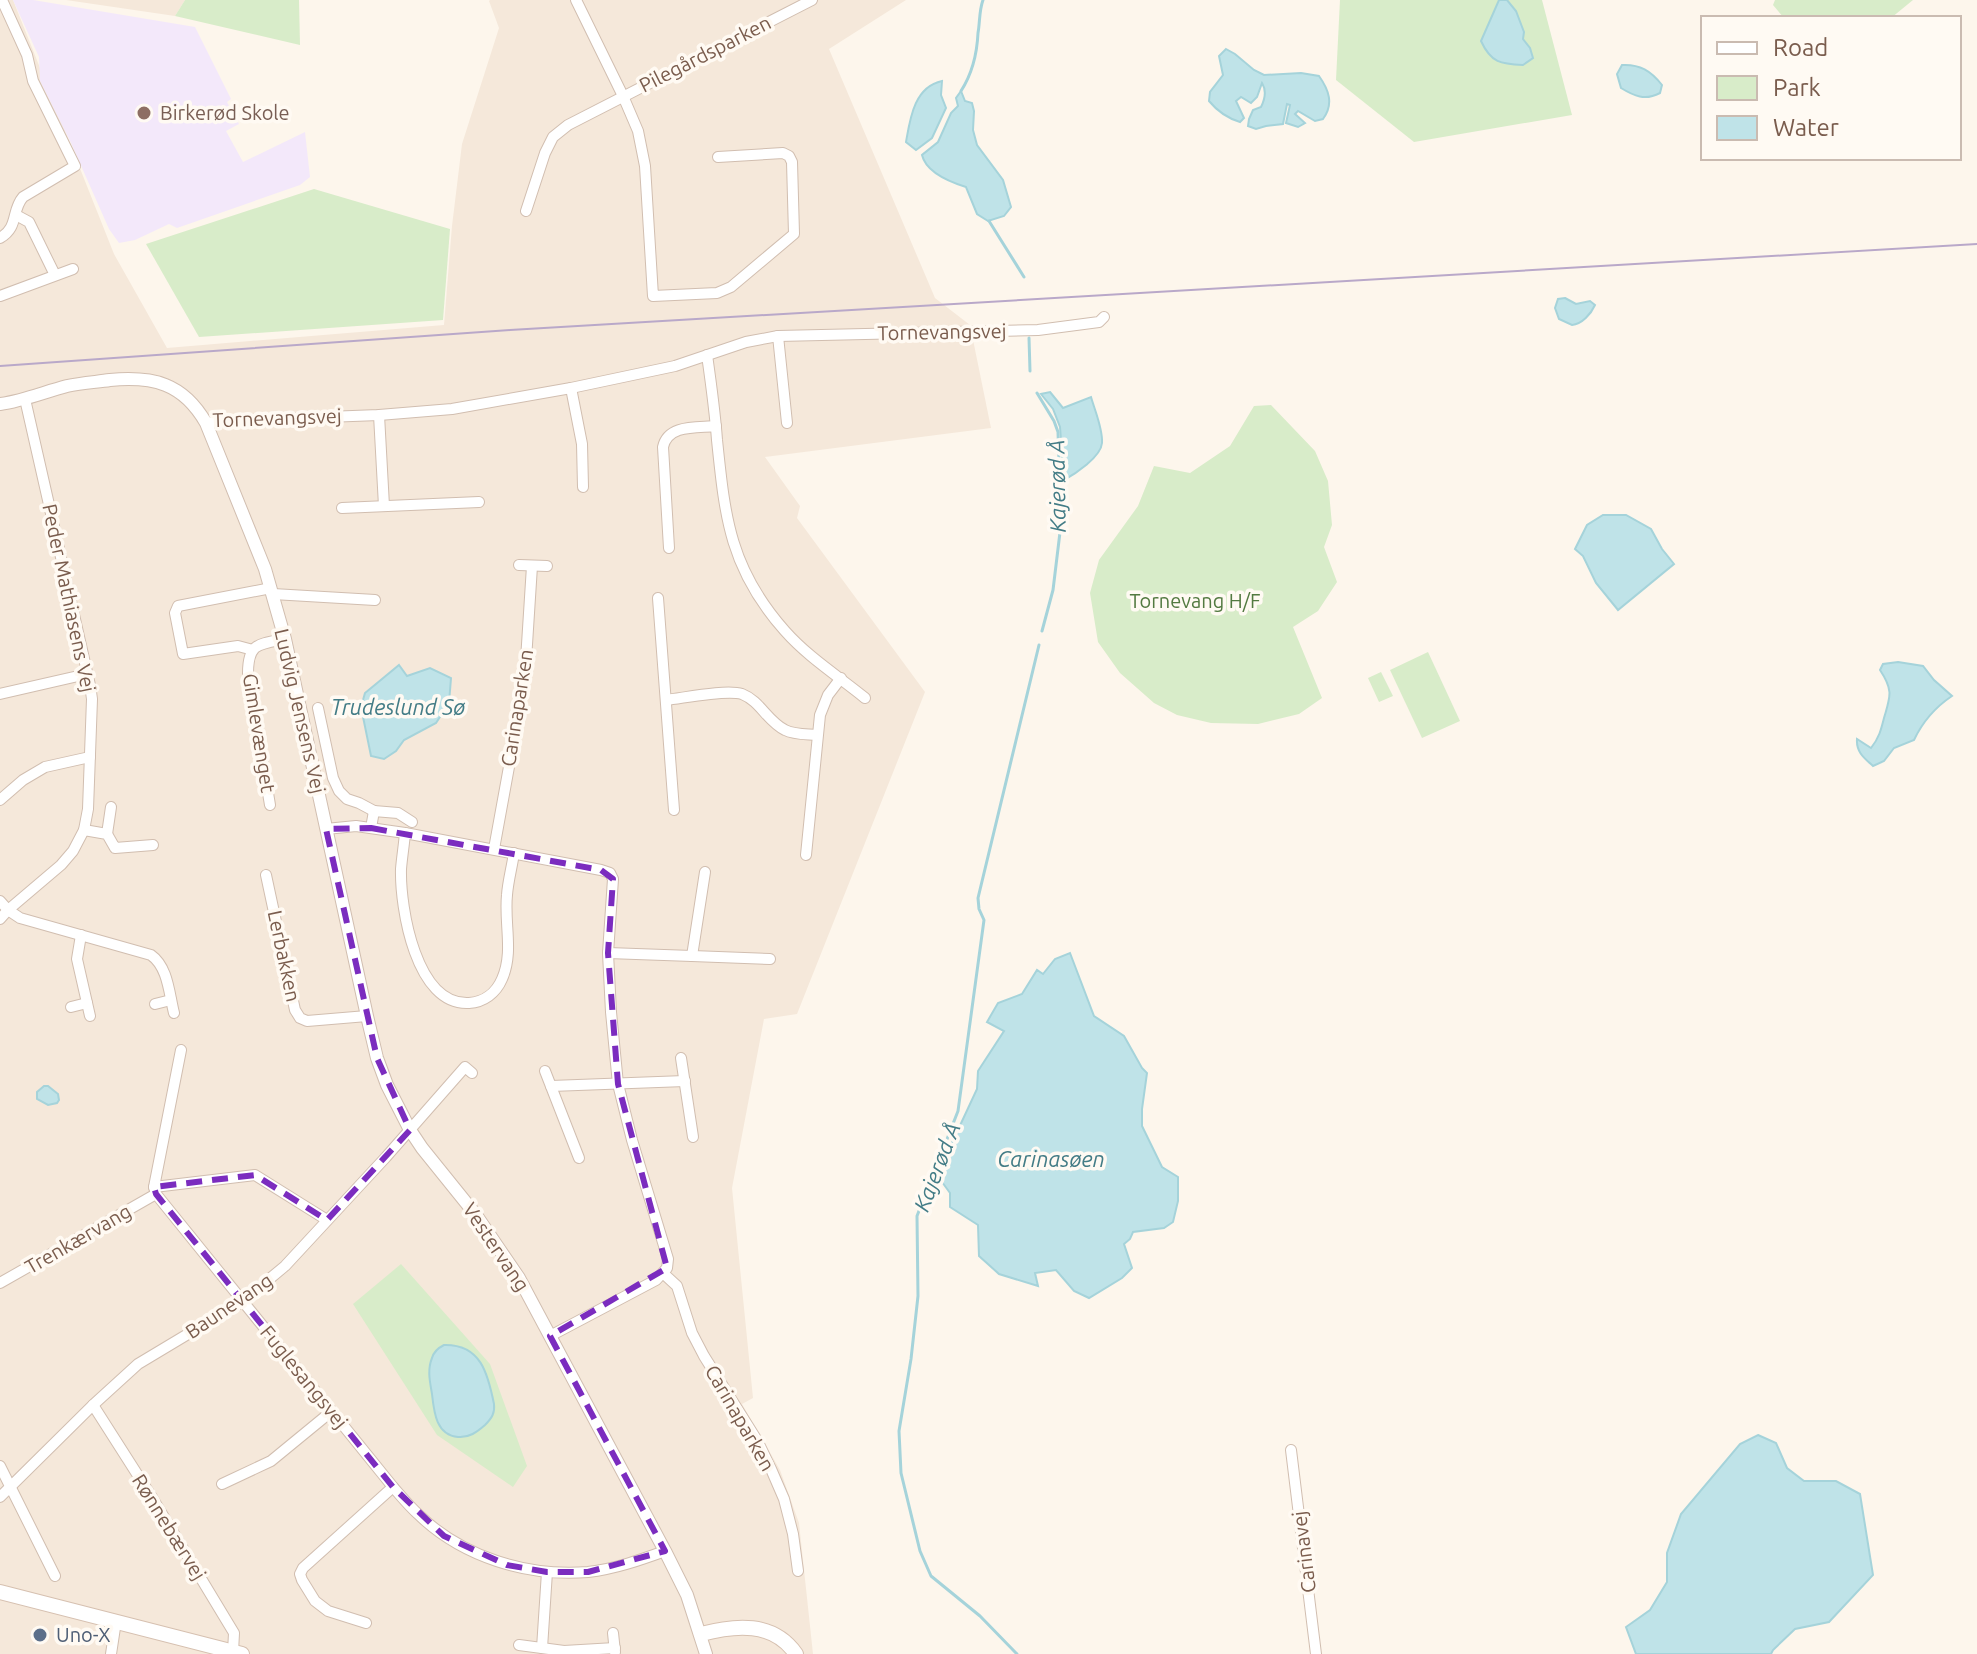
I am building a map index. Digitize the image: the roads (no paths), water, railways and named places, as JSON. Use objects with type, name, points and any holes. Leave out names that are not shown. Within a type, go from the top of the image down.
[{"type":"main road","points":[[0,1592],[238,1653]]},
{"type":"main road","points":[[701,1634],[736,1627],[766,1630],[780,1638],[796,1654]]},
{"type":"street","points":[[0,238],[11,229],[18,203],[23,197],[75,166],[33,81],[27,55],[2,0]]},
{"type":"street","name":"Pilegårdsparken","points":[[576,0],[638,131],[645,166],[653,296],[717,293],[731,287],[794,234],[792,162],[789,156],[783,153],[718,157]]},
{"type":"street","name":"Pilegårdsparken","points":[[781,0],[788,13]]},
{"type":"street","name":"Pilegårdsparken","points":[[526,211],[545,153],[553,137],[568,125],[788,13],[800,3],[812,0]]},
{"type":"street","points":[[16,215],[29,222],[55,275]]},
{"type":"street","points":[[0,296],[73,269]]},
{"type":"street","name":"Tornevangsvej","points":[[0,404],[66,386],[134,378],[167,385],[184,396],[206,423],[379,415],[452,409],[571,388],[675,366],[746,342],[778,336],[1038,330],[1099,322],[1104,317]]},
{"type":"street","points":[[778,336],[787,423]]},
{"type":"street","points":[[707,355],[724,505],[740,563],[769,612],[788,634],[865,698]]},
{"type":"street","points":[[571,388],[582,444],[583,487]]},
{"type":"street","name":"Peder Mathiasens Vej","points":[[4,914],[73,851],[84,830],[88,809],[92,699],[25,399]]},
{"type":"street","points":[[379,415],[384,506]]},
{"type":"street","name":"Ludvig Jensens Vej","points":[[206,423],[272,591],[326,829]]},
{"type":"street","points":[[669,548],[664,439],[674,431],[716,426]]},
{"type":"street","points":[[342,508],[479,502]]},
{"type":"street","points":[[519,565],[547,566]]},
{"type":"street","name":"Carinaparken","points":[[494,849],[526,660],[532,566]]},
{"type":"street","name":"Ludvig Jensens Vej","points":[[253,650],[238,646],[183,654],[175,613],[178,606],[272,591],[375,600]]},
{"type":"street","points":[[658,598],[674,810]]},
{"type":"street","name":"Gimlevænget","points":[[270,805],[248,658],[261,644],[285,639]]},
{"type":"street","points":[[0,694],[87,674]]},
{"type":"street","points":[[806,855],[817,735],[823,705],[841,678]]},
{"type":"street","points":[[666,700],[742,694],[785,730],[817,735]]},
{"type":"street","points":[[318,708],[333,778],[339,791],[347,799],[374,811],[398,813],[412,822]]},
{"type":"street","points":[[0,800],[23,780],[45,767],[90,757]]},
{"type":"street","points":[[111,807],[107,834],[115,848],[153,845]]},
{"type":"street","points":[[371,828],[374,811]]},
{"type":"street","name":"Carinaparken","points":[[326,829],[356,826],[405,833],[610,873],[614,885],[608,953],[618,1084],[668,1259],[664,1274],[677,1286],[692,1333],[771,1469],[784,1499],[798,1571]]},
{"type":"street","name":"Vestervang","points":[[326,829],[377,1058],[387,1085],[422,1148],[476,1215],[519,1278],[687,1595],[706,1654]]},
{"type":"street","points":[[84,830],[107,834]]},
{"type":"street","points":[[405,833],[401,870],[413,947],[431,985],[447,998],[463,1003],[478,1002],[491,994],[506,969],[509,944],[506,896],[514,853]]},
{"type":"street","points":[[692,956],[705,872]]},
{"type":"street","name":"Lerbakken","points":[[266,875],[295,1010],[300,1018],[307,1021],[367,1016]]},
{"type":"street","points":[[0,901],[4,914],[151,955],[163,967],[174,1013]]},
{"type":"street","points":[[81,935],[77,959],[90,1016]]},
{"type":"street","points":[[608,953],[770,959]]},
{"type":"street","points":[[155,1004],[171,1000]]},
{"type":"street","points":[[71,1007],[87,1003]]},
{"type":"street","points":[[181,1050],[155,1190],[255,1175],[327,1220]]},
{"type":"street","points":[[681,1058],[693,1137]]},
{"type":"street","name":"Baunevang","points":[[0,1497],[138,1364],[243,1301],[285,1266],[465,1067],[472,1073]]},
{"type":"street","points":[[545,1071],[579,1158]]},
{"type":"street","points":[[551,1086],[685,1081]]},
{"type":"street","name":"Trenkærvang","points":[[0,1283],[155,1190]]},
{"type":"street","name":"Fuglesangsvej","points":[[155,1190],[393,1487],[444,1536],[475,1553],[507,1565],[547,1572],[588,1572],[626,1565],[665,1551]]},
{"type":"street","points":[[550,1336],[664,1274]]},
{"type":"street","name":"Rønnebærvej","points":[[93,1405],[234,1633],[238,1653]]},
{"type":"street","points":[[222,1484],[271,1461],[332,1411]]},
{"type":"street","name":"Carinavej","points":[[1291,1450],[1316,1654]]},
{"type":"street","points":[[0,1466],[55,1576]]},
{"type":"street","points":[[366,1623],[328,1611],[315,1601],[300,1574],[393,1487]]},
{"type":"street","points":[[542,1648],[547,1572]]},
{"type":"street","points":[[111,1654],[116,1621]]},
{"type":"street","points":[[519,1645],[564,1651],[615,1651],[613,1633]]},
{"type":"water","points":[[1499,0],[1507,0],[1516,11],[1524,32],[1523,39],[1530,48],[1533,58],[1523,65],[1498,61],[1481,41]]},
{"type":"water","points":[[1226,49],[1264,75],[1301,73],[1319,76],[1329,97],[1323,119],[1315,121],[1298,111],[1295,114],[1305,123],[1298,127],[1286,123],[1290,105],[1287,104],[1283,124],[1256,129],[1248,126],[1253,110],[1261,107],[1264,101],[1262,83],[1251,103],[1241,97],[1236,101],[1244,118],[1240,122],[1223,114],[1209,101],[1210,92],[1223,75],[1219,56]]},
{"type":"water","points":[[1622,65],[1640,67],[1649,72],[1662,85],[1660,93],[1640,96],[1621,88],[1617,74]]},
{"type":"water","points":[[942,81],[941,95],[946,108],[932,138],[916,150],[906,142],[915,105],[925,90]]},
{"type":"water","points":[[961,91],[965,101],[972,103],[977,145],[1003,180],[1011,207],[1004,216],[988,221],[977,214],[966,187],[933,171],[922,155],[938,142],[951,113],[958,106],[956,98]]},
{"type":"water","points":[[1565,298],[1576,304],[1590,301],[1595,305],[1586,318],[1572,325],[1559,319],[1555,308],[1558,299]]},
{"type":"water","points":[[1050,392],[1063,408],[1091,397],[1101,432],[1102,443],[1097,454],[1064,480],[1060,427],[1053,409],[1041,394]]},
{"type":"water","points":[[1603,515],[1626,515],[1651,529],[1674,564],[1618,610],[1596,583],[1583,556],[1575,549],[1587,525]]},
{"type":"water","points":[[1898,662],[1923,666],[1952,696],[1930,715],[1914,740],[1894,748],[1884,761],[1873,766],[1859,751],[1857,739],[1871,748],[1876,741],[1890,694],[1880,670],[1883,664]]},
{"type":"water","name":"Trudeslund Sø","points":[[399,665],[407,676],[430,668],[451,678],[449,703],[436,723],[404,740],[396,751],[384,759],[371,756],[361,707],[365,693]]},
{"type":"water","name":"Carinasøen","points":[[1070,953],[1094,1016],[1124,1036],[1147,1073],[1142,1126],[1162,1167],[1178,1177],[1178,1201],[1173,1222],[1164,1228],[1133,1232],[1124,1244],[1132,1268],[1122,1278],[1089,1298],[1074,1291],[1056,1270],[1035,1273],[1038,1286],[999,1274],[979,1256],[978,1225],[950,1207],[950,1193],[937,1175],[977,1089],[978,1071],[1004,1031],[987,1022],[998,1003],[1022,994],[1037,970],[1043,974],[1055,959]]},
{"type":"water","points":[[44,1086],[58,1094],[57,1103],[48,1105],[37,1099],[37,1092]]},
{"type":"water","points":[[444,1345],[457,1346],[474,1355],[481,1363],[492,1393],[494,1407],[491,1418],[466,1437],[445,1432],[435,1415],[430,1367],[434,1353]]},
{"type":"water","points":[[1758,1435],[1776,1443],[1787,1468],[1804,1481],[1836,1481],[1860,1494],[1873,1575],[1829,1622],[1795,1629],[1771,1654],[1636,1654],[1626,1627],[1650,1610],[1667,1582],[1667,1553],[1681,1514],[1740,1444]]},
{"type":"waterway","points":[[961,91],[975,56],[983,0]]},
{"type":"waterway","name":"Kajerød Å","points":[[989,221],[1024,277]]},
{"type":"waterway","name":"Kajerød Å","points":[[1029,338],[1030,371]]},
{"type":"waterway","name":"Kajerød Å","points":[[1037,393],[1058,432],[1061,524],[1053,590],[1042,631]]},
{"type":"waterway","name":"Kajerød Å","points":[[1017,1654],[980,1616],[931,1576],[920,1551],[901,1473],[899,1431],[918,1296],[917,1216],[958,1111],[984,920],[978,898],[1039,645]]},
{"type":"tram line","points":[[0,366],[510,330],[1977,244]]},
{"type":"place","name":"Birkerød Skole","points":[[144,113]]},
{"type":"place","name":"Uno-X","points":[[40,1635]]},
{"type":"park label","name":"Tornevang H/F","points":[[1195,601]]}]
